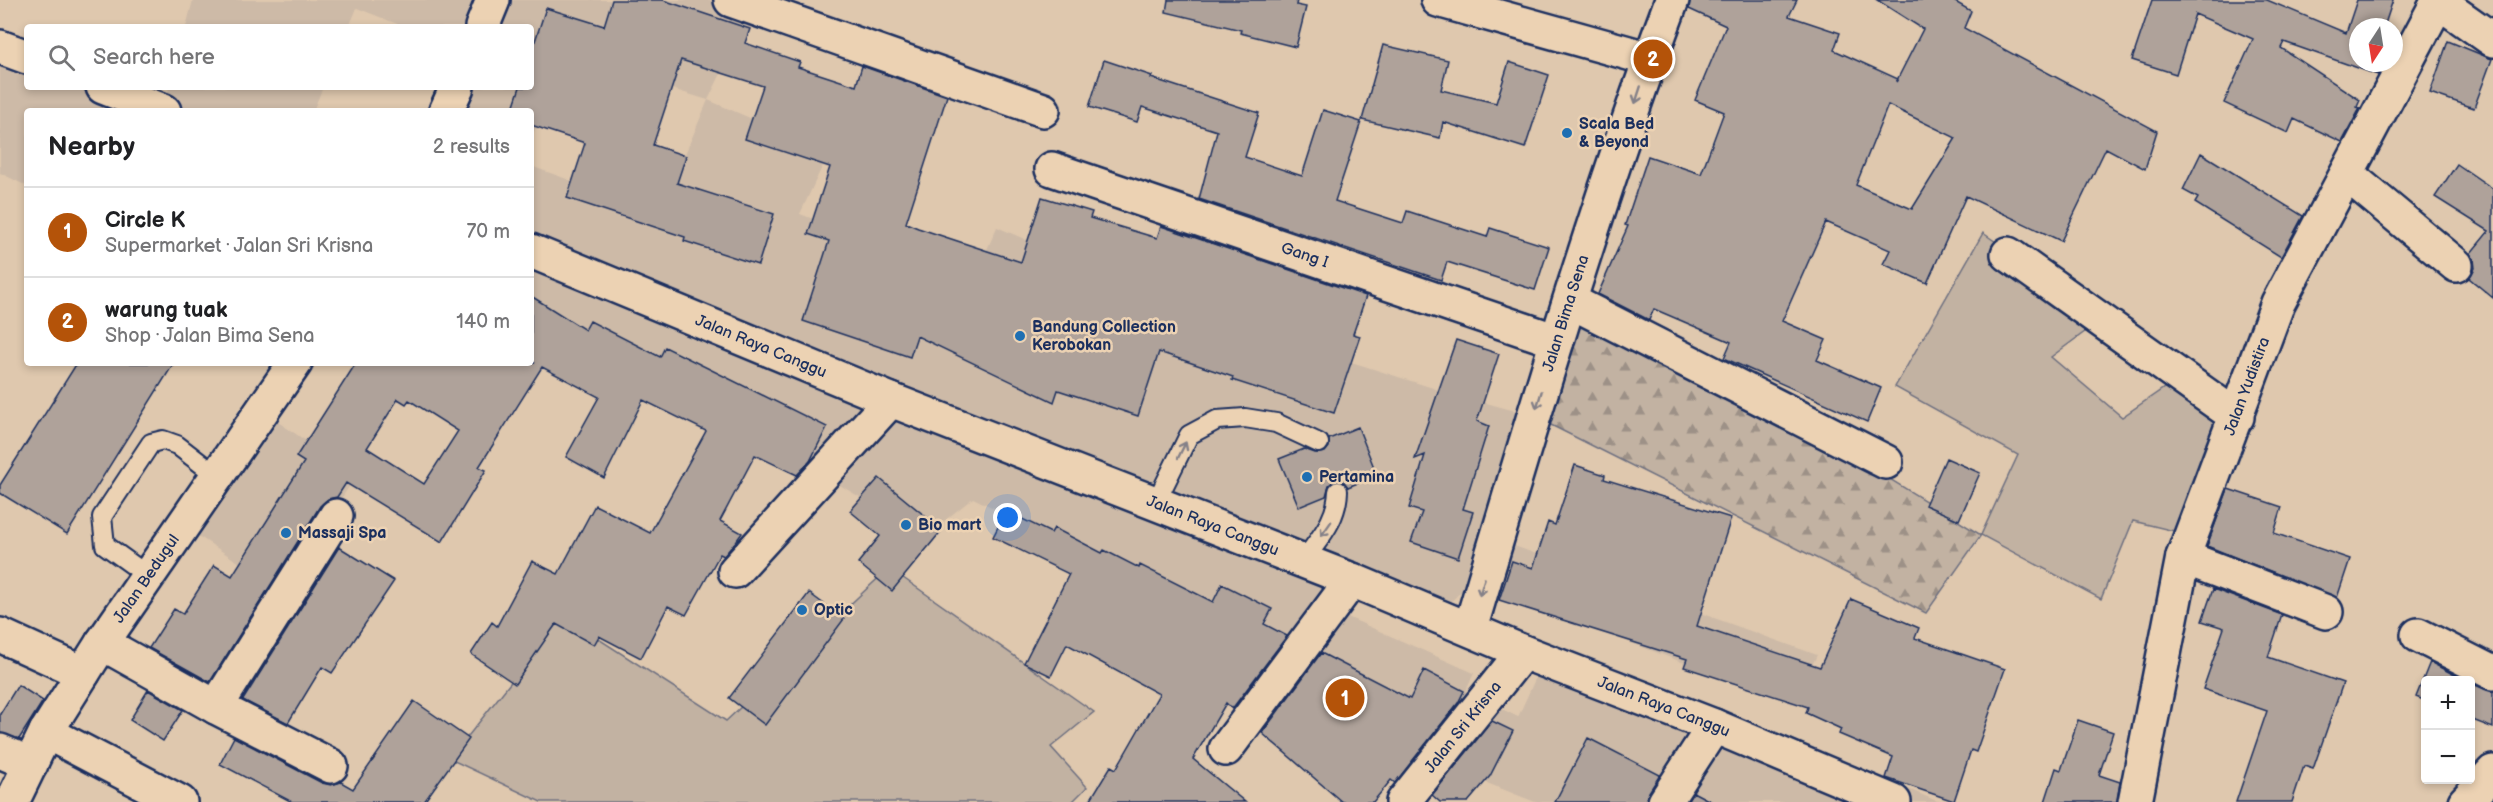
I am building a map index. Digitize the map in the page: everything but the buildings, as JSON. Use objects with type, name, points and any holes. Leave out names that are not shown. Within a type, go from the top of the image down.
[{"type":"street","points":[[483,24],[493,0]]},
{"type":"street","points":[[731,0],[1043,110]]},
{"type":"street","points":[[1438,0],[1650,59]]},
{"type":"street","name":"Jalan Bima Sena","points":[[1470,629],[1557,341],[1650,59],[1672,0]]},
{"type":"street","points":[[2439,1],[2493,40]]},
{"type":"street","name":"Jalan Yudistira","points":[[2135,802],[2183,557],[2278,303],[2439,1]]},
{"type":"street","points":[[0,47],[24,56]]},
{"type":"street","points":[[111,90],[156,108]]},
{"type":"street","points":[[447,108],[456,90]]},
{"type":"street","name":"Gang I","points":[[1052,169],[1557,341]]},
{"type":"street","points":[[2348,175],[2456,265]]},
{"type":"street","name":"Jalan Raya Canggu","points":[[534,252],[891,400],[1352,580],[1523,652],[1714,726],[1894,802]]},
{"type":"street","points":[[2008,254],[2237,417]]},
{"type":"street","points":[[1570,301],[1886,462]]},
{"type":"street","name":"Jalan Bedugul","points":[[12,802],[46,732],[102,643],[293,366]]},
{"type":"street","points":[[735,571],[891,400]]},
{"type":"street","points":[[216,707],[336,516]]},
{"type":"street","points":[[2183,557],[2326,612]]},
{"type":"street","points":[[1226,749],[1352,580]]},
{"type":"street","points":[[0,635],[83,673]]},
{"type":"street","points":[[2418,635],[2493,673]]},
{"type":"street","points":[[102,643],[216,707],[331,766]]},
{"type":"street","name":"Jalan Sri Krisna","points":[[1403,802],[1523,652]]},
{"type":"street","points":[[1665,802],[1714,726]]},
{"type":"street","points":[[46,732],[180,802]]},
{"type":"street","points":[[0,751],[31,764]]},
{"type":"street","points":[[2465,802],[2493,772]]},
{"type":"lane","points":[[1156,502],[1189,435],[1216,420],[1245,418],[1276,423],[1319,443]]},
{"type":"lane","points":[[148,576],[105,544],[102,517],[151,443],[163,440],[177,445],[217,476]]},
{"type":"lane","points":[[1303,562],[1333,519],[1338,491]]},
{"type":"shaded area","points":[[193,0],[757,0],[708,100],[564,56],[534,131],[534,108],[440,108],[448,90],[534,90],[534,24],[397,24],[357,8],[350,24],[187,24]]},
{"type":"shaded area","points":[[0,34],[24,43],[24,90],[150,90],[167,96],[168,90],[322,90],[314,108],[24,108],[24,185],[0,173]]},
{"type":"shaded area","points":[[708,100],[829,152],[800,214],[974,279],[997,227],[1179,307],[1436,389],[1533,416],[1495,539],[1817,655],[1793,704],[1470,582],[1444,609],[1361,570],[1325,607],[1474,673],[1466,691],[1518,717],[1550,646],[1779,734],[1939,802],[1535,802],[1419,756],[1367,724],[1263,672],[1283,648],[973,498],[925,536],[818,472],[534,337],[534,167],[660,213]]},
{"type":"shaded area","points":[[263,412],[357,475],[280,589],[183,526]]},
{"type":"green space","points":[[1983,233],[2105,317],[2051,357],[2122,417],[2180,377],[2239,420],[2174,531],[2133,521],[2101,599],[1981,535],[2018,455],[1895,387]]},
{"type":"green space","points":[[1577,287],[1981,535],[1926,613],[1533,416]]},
{"type":"green space","points":[[889,568],[1094,712],[1051,747],[1087,787],[1072,802],[541,802],[450,759],[563,616],[726,721]]},
{"type":"place","name":"warung tuak","points":[[1653,59]]},
{"type":"place","name":"Scala Bed & Beyond","points":[[1567,133]]},
{"type":"place","name":"Bandung Collection Kerobokan","points":[[1020,336]]},
{"type":"place","name":"Pertamina","points":[[1307,477]]},
{"type":"place","name":"Bio mart","points":[[906,525]]},
{"type":"place","name":"Massaji Spa","points":[[286,533]]},
{"type":"place","name":"Optic","points":[[802,610]]},
{"type":"place","name":"Circle K","points":[[1345,698]]}]
